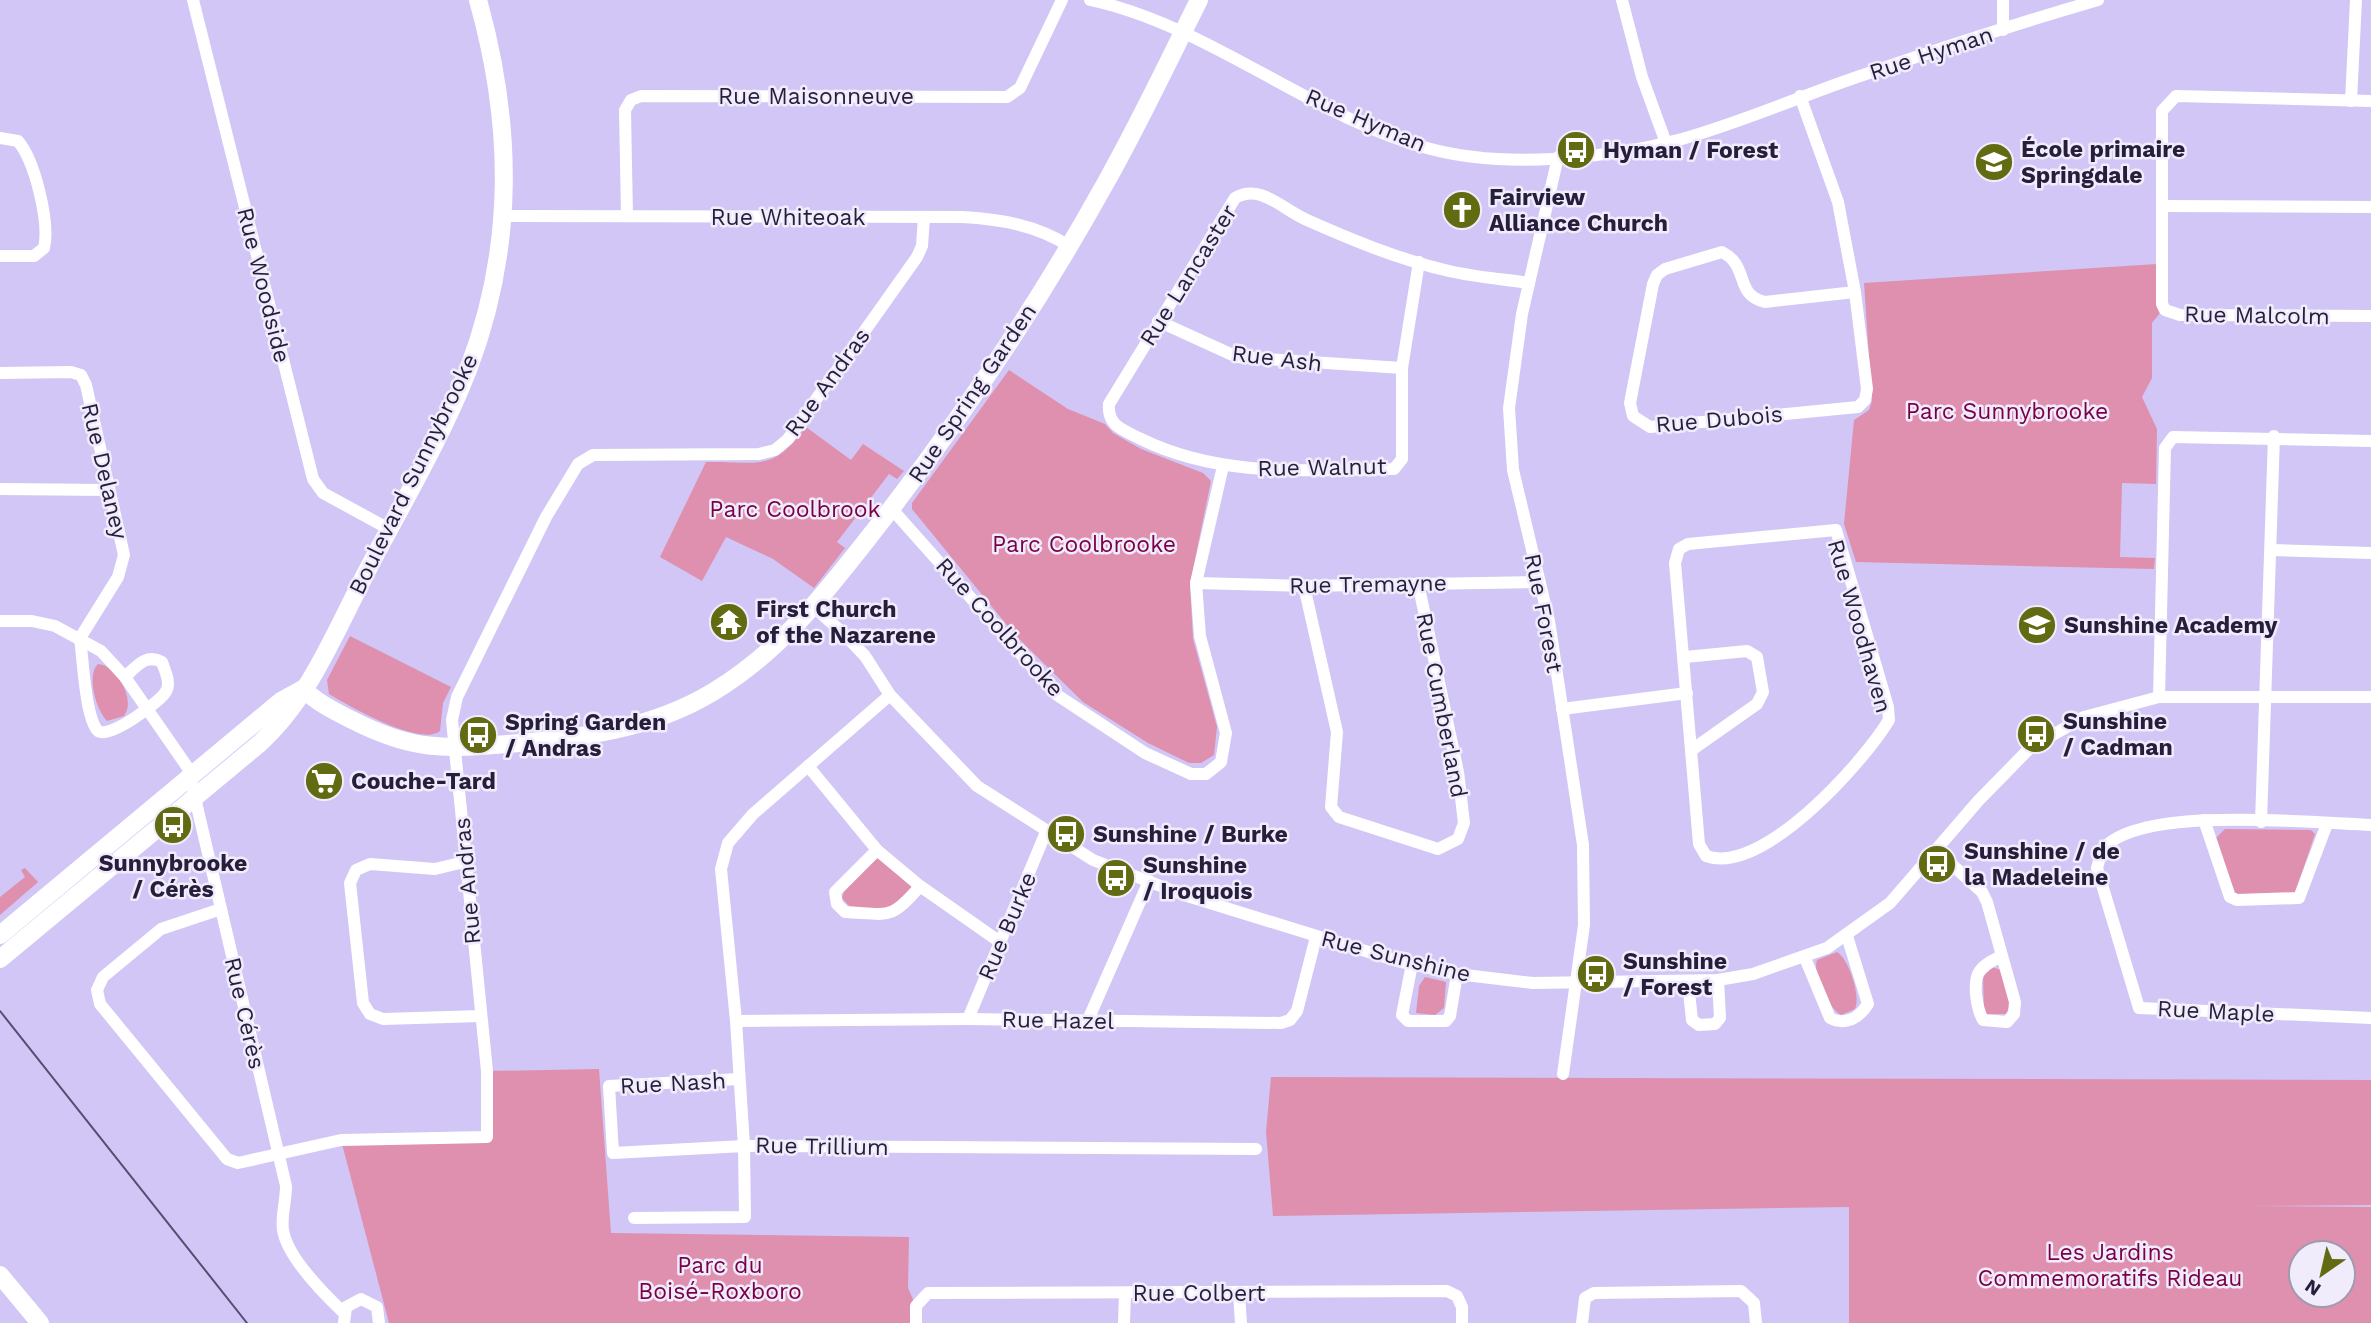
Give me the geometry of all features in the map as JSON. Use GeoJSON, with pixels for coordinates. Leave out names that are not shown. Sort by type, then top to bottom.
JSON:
{"type":"FeatureCollection","features":[{"type":"Feature","properties":{"kind":"street","name":"Rue Woodside"},"geometry":{"type":"LineString","coordinates":[[193,0],[313,479],[323,493],[389,529]]}},
{"type":"Feature","properties":{"kind":"street","name":"Boulevard Sunnybrooke"},"geometry":{"type":"LineString","coordinates":[[0,959],[278,726],[294,708],[389,529],[468,369],[491,289],[503,216],[505,157],[501,103],[492,50],[478,0]]}},
{"type":"Feature","properties":{"kind":"street","name":"Rue Maisonneuve"},"geometry":{"type":"LineString","coordinates":[[627,216],[625,110],[631,100],[642,96],[1007,97],[1020,88],[1062,0]]}},
{"type":"Feature","properties":{"kind":"street","name":"Rue Hyman"},"geometry":{"type":"LineString","coordinates":[[1090,0],[1114,5],[1182,33],[1366,124],[1428,149],[1505,159],[1587,156],[1666,143],[1800,96],[2098,0]]}},
{"type":"Feature","properties":{"kind":"street","name":"Rue Spring Garden"},"geometry":{"type":"LineString","coordinates":[[303,689],[320,703],[392,739],[422,747],[579,737],[627,728],[710,694],[776,647],[814,607],[891,508],[986,377],[1106,183],[1199,0]]}},
{"type":"Feature","properties":{"kind":"street"},"geometry":{"type":"LineString","coordinates":[[1622,0],[1642,77],[1666,143]]}},
{"type":"Feature","properties":{"kind":"street"},"geometry":{"type":"LineString","coordinates":[[2003,0],[2003,30]]}},
{"type":"Feature","properties":{"kind":"street"},"geometry":{"type":"LineString","coordinates":[[2350,102],[2356,0]]}},
{"type":"Feature","properties":{"kind":"street","name":"Rue Dubois"},"geometry":{"type":"LineString","coordinates":[[1800,96],[1838,202],[1855,292],[1867,389],[1865,400],[1858,407],[1650,427],[1633,416],[1630,403],[1653,284],[1657,275],[1665,269],[1722,252],[1733,257],[1739,265],[1746,292],[1754,300],[1765,303],[1855,292]]}},
{"type":"Feature","properties":{"kind":"street","name":"Rue Malcolm"},"geometry":{"type":"LineString","coordinates":[[2371,101],[2176,96],[2162,111],[2162,304],[2170,314],[2371,316]]}},
{"type":"Feature","properties":{"kind":"street"},"geometry":{"type":"LineString","coordinates":[[0,138],[18,141],[28,152],[48,233],[44,248],[34,256],[0,256]]}},
{"type":"Feature","properties":{"kind":"street","name":"Rue Forest"},"geometry":{"type":"LineString","coordinates":[[1558,157],[1529,283],[1509,408],[1513,470],[1539,582],[1583,845],[1584,925],[1573,983],[1563,1074]]}},
{"type":"Feature","properties":{"kind":"street","name":"Rue Lancaster"},"geometry":{"type":"LineString","coordinates":[[1109,404],[1235,198],[1247,191],[1259,193],[1301,218],[1353,240],[1419,262],[1449,271],[1529,283]]}},
{"type":"Feature","properties":{"kind":"street"},"geometry":{"type":"LineString","coordinates":[[2163,205],[2371,206]]}},
{"type":"Feature","properties":{"kind":"street","name":"Rue Whiteoak"},"geometry":{"type":"LineString","coordinates":[[503,216],[974,218],[1014,223],[1044,232],[1069,246]]}},
{"type":"Feature","properties":{"kind":"street","name":"Rue Andras"},"geometry":{"type":"LineString","coordinates":[[220,909],[161,929],[103,977],[97,990],[100,1004],[227,1159],[238,1163],[278,1153],[369,1138],[487,1137],[487,1070],[464,862],[454,704],[546,517],[578,464],[593,455],[759,454],[775,450],[788,439],[917,257],[922,246],[923,217]]}},
{"type":"Feature","properties":{"kind":"street","name":"Rue Walnut"},"geometry":{"type":"LineString","coordinates":[[1109,404],[1108,416],[1114,426],[1165,451],[1223,466],[1264,470],[1394,470],[1402,459],[1402,368],[1419,262]]}},
{"type":"Feature","properties":{"kind":"street","name":"Rue Ash"},"geometry":{"type":"LineString","coordinates":[[1158,321],[1237,357],[1402,368]]}},
{"type":"Feature","properties":{"kind":"street","name":"Rue Delaney"},"geometry":{"type":"LineString","coordinates":[[0,373],[81,375],[124,555],[123,566],[80,638]]}},
{"type":"Feature","properties":{"kind":"street"},"geometry":{"type":"LineString","coordinates":[[2261,822],[2274,436]]}},
{"type":"Feature","properties":{"kind":"street"},"geometry":{"type":"LineString","coordinates":[[2159,697],[2165,448],[2173,437],[2274,436],[2371,441]]}},
{"type":"Feature","properties":{"kind":"street","name":"Rue Coolbrooke"},"geometry":{"type":"LineString","coordinates":[[891,508],[1057,695],[1145,753],[1191,774],[1206,774],[1221,762],[1226,733],[1200,636],[1196,583],[1223,466]]}},
{"type":"Feature","properties":{"kind":"street"},"geometry":{"type":"LineString","coordinates":[[0,489],[109,490]]}},
{"type":"Feature","properties":{"kind":"street","name":"Rue Woodhaven"},"geometry":{"type":"LineString","coordinates":[[1836,530],[1888,708],[1889,720],[1806,818],[1762,845],[1726,860],[1706,856],[1699,844],[1687,693],[1675,563],[1679,549],[1688,544],[1836,530]]}},
{"type":"Feature","properties":{"kind":"street"},"geometry":{"type":"LineString","coordinates":[[2271,550],[2371,553]]}},
{"type":"Feature","properties":{"kind":"street","name":"Rue Tremayne"},"geometry":{"type":"LineString","coordinates":[[1196,583],[1304,586],[1539,582]]}},
{"type":"Feature","properties":{"kind":"street","name":"Rue Cumberland"},"geometry":{"type":"LineString","coordinates":[[1304,586],[1337,732],[1331,807],[1339,817],[1438,849],[1458,839],[1464,823],[1458,772],[1418,583]]}},
{"type":"Feature","properties":{"kind":"street","name":"Rue Sunshine"},"geometry":{"type":"LineString","coordinates":[[814,607],[864,656],[890,695],[977,786],[1093,860],[1184,895],[1412,964],[1457,974],[1533,983],[1718,980],[1753,974],[1805,958],[1847,936],[1890,903],[1979,800],[2030,748],[2084,717],[2159,697],[2371,697]]}},
{"type":"Feature","properties":{"kind":"street","name":"Rue Cérès"},"geometry":{"type":"LineString","coordinates":[[0,621],[32,621],[55,626],[101,651],[125,677],[188,768],[286,1186],[283,1221],[288,1245],[344,1318],[350,1303],[367,1300],[376,1307],[379,1323]]}},
{"type":"Feature","properties":{"kind":"street"},"geometry":{"type":"LineString","coordinates":[[80,638],[96,729],[108,733],[166,692],[169,683],[162,662],[155,658],[144,660],[125,677]]}},
{"type":"Feature","properties":{"kind":"street"},"geometry":{"type":"LineString","coordinates":[[1685,657],[1747,651],[1758,657],[1763,692],[1758,704],[1692,749]]}},
{"type":"Feature","properties":{"kind":"street","name":"Boulevard Sunnybrooke"},"geometry":{"type":"LineString","coordinates":[[0,935],[281,701],[303,689]]}},
{"type":"Feature","properties":{"kind":"street"},"geometry":{"type":"LineString","coordinates":[[1562,709],[1687,693]]}},
{"type":"Feature","properties":{"kind":"street","name":"Rue Trillium"},"geometry":{"type":"LineString","coordinates":[[890,695],[753,814],[728,843],[721,869],[736,1021],[744,1146],[1256,1149]]}},
{"type":"Feature","properties":{"kind":"street"},"geometry":{"type":"LineString","coordinates":[[808,766],[877,850],[920,886],[1000,942]]}},
{"type":"Feature","properties":{"kind":"street"},"geometry":{"type":"LineString","coordinates":[[2204,820],[2225,892],[2237,900],[2299,898],[2304,891],[2327,824]]}},
{"type":"Feature","properties":{"kind":"street","name":"Rue Maple"},"geometry":{"type":"LineString","coordinates":[[2371,825],[2204,820],[2162,823],[2114,840],[2102,850],[2096,868],[2139,1008],[2371,1018]]}},
{"type":"Feature","properties":{"kind":"street","name":"Rue Burke"},"geometry":{"type":"LineString","coordinates":[[968,1019],[1046,832]]}},
{"type":"Feature","properties":{"kind":"street"},"geometry":{"type":"LineString","coordinates":[[877,850],[835,892],[837,904],[845,912],[890,915],[901,909],[920,886]]}},
{"type":"Feature","properties":{"kind":"street"},"geometry":{"type":"LineString","coordinates":[[1936,850],[1982,892],[2015,1002],[2014,1014],[2007,1022],[1992,1023],[1983,1020],[1978,1011],[1977,981],[1983,967],[2001,956]]}},
{"type":"Feature","properties":{"kind":"street"},"geometry":{"type":"LineString","coordinates":[[464,862],[435,869],[370,864],[356,870],[350,883],[363,1003],[370,1014],[383,1019],[481,1016]]}},
{"type":"Feature","properties":{"kind":"street"},"geometry":{"type":"LineString","coordinates":[[1088,1020],[1149,881]]}},
{"type":"Feature","properties":{"kind":"street"},"geometry":{"type":"LineString","coordinates":[[1805,958],[1830,1018],[1837,1022],[1855,1018],[1868,1004],[1847,936]]}},
{"type":"Feature","properties":{"kind":"street","name":"Rue Hazel"},"geometry":{"type":"LineString","coordinates":[[736,1021],[1290,1020],[1297,1011],[1316,937]]}},
{"type":"Feature","properties":{"kind":"street"},"geometry":{"type":"LineString","coordinates":[[1412,964],[1402,1015],[1408,1021],[1446,1021],[1450,1016],[1457,974]]}},
{"type":"Feature","properties":{"kind":"street"},"geometry":{"type":"LineString","coordinates":[[1688,982],[1692,1020],[1699,1025],[1715,1024],[1720,1018],[1718,980]]}},
{"type":"Feature","properties":{"kind":"street","name":"Rue Nash"},"geometry":{"type":"LineString","coordinates":[[739,1079],[609,1086],[613,1153],[744,1146]]}},
{"type":"Feature","properties":{"kind":"street"},"geometry":{"type":"LineString","coordinates":[[634,1218],[745,1217],[744,1146]]}},
{"type":"Feature","properties":{"kind":"street"},"geometry":{"type":"LineString","coordinates":[[2,1282],[40,1323]]}},
{"type":"Feature","properties":{"kind":"street","name":"Rue Colbert"},"geometry":{"type":"LineString","coordinates":[[916,1323],[916,1306],[928,1293],[1239,1294],[1447,1291],[1457,1296],[1462,1307],[1462,1323]]}},
{"type":"Feature","properties":{"kind":"street"},"geometry":{"type":"LineString","coordinates":[[1582,1323],[1584,1298],[1594,1293],[1741,1291],[1754,1303],[1756,1323]]}},
{"type":"Feature","properties":{"kind":"street"},"geometry":{"type":"LineString","coordinates":[[1124,1323],[1125,1293]]}},
{"type":"Feature","properties":{"kind":"street"},"geometry":{"type":"LineString","coordinates":[[1239,1294],[1241,1323]]}},
{"type":"Feature","properties":{"kind":"green space","name":"Parc Sunnybrooke"},"geometry":{"type":"Polygon","coordinates":[[[2157,264],[2156,298],[2160,313],[2152,323],[2152,378],[2142,397],[2157,429],[2156,484],[2122,483],[2120,557],[2155,558],[2154,569],[1856,562],[1844,524],[1854,420],[1869,410],[1872,401],[1864,283],[2157,264]]]}},
{"type":"Feature","properties":{"kind":"green space","name":"Parc Coolbrooke"},"geometry":{"type":"Polygon","coordinates":[[[1009,370],[1068,409],[1105,424],[1113,433],[1141,449],[1203,473],[1211,481],[1190,584],[1193,639],[1217,727],[1214,755],[1201,763],[1189,763],[1148,743],[1083,702],[1015,635],[912,509],[912,503],[1009,370]]]}},
{"type":"Feature","properties":{"kind":"green space","name":"Parc Coolbrook"},"geometry":{"type":"Polygon","coordinates":[[[806,427],[851,460],[863,444],[904,471],[897,479],[889,474],[837,542],[845,548],[814,588],[773,559],[726,537],[702,581],[660,557],[706,462],[752,463],[773,458],[794,442],[806,427]]]}},
{"type":"Feature","properties":{"kind":"green space"},"geometry":{"type":"Polygon","coordinates":[[[350,636],[451,687],[443,703],[440,731],[417,734],[401,729],[329,694],[327,680],[350,636]]]}},
{"type":"Feature","properties":{"kind":"green space"},"geometry":{"type":"Polygon","coordinates":[[[98,664],[110,669],[125,689],[128,703],[124,716],[107,721],[99,709],[93,684],[94,669],[98,664]]]}},
{"type":"Feature","properties":{"kind":"green space"},"geometry":{"type":"Polygon","coordinates":[[[2225,829],[2311,830],[2315,834],[2295,893],[2234,893],[2216,838],[2225,829]]]}},
{"type":"Feature","properties":{"kind":"green space"},"geometry":{"type":"Polygon","coordinates":[[[877,857],[913,888],[888,909],[850,907],[842,898],[844,891],[877,857]]]}},
{"type":"Feature","properties":{"kind":"green space"},"geometry":{"type":"Polygon","coordinates":[[[25,868],[38,882],[0,915],[0,897],[25,877],[21,870],[25,868]]]}},
{"type":"Feature","properties":{"kind":"green space"},"geometry":{"type":"Polygon","coordinates":[[[1837,952],[1850,970],[1856,996],[1855,1009],[1841,1015],[1826,998],[1816,966],[1817,960],[1837,952]]]}},
{"type":"Feature","properties":{"kind":"green space"},"geometry":{"type":"Polygon","coordinates":[[[1992,967],[2001,970],[2010,1005],[2006,1014],[1986,1014],[1984,1009],[1983,977],[1992,967]]]}},
{"type":"Feature","properties":{"kind":"green space"},"geometry":{"type":"Polygon","coordinates":[[[1425,977],[1446,982],[1444,1008],[1435,1015],[1416,1013],[1419,986],[1425,977]]]}},
{"type":"Feature","properties":{"kind":"green space","name":"Parc du Boisé-Roxboro"},"geometry":{"type":"Polygon","coordinates":[[[599,1069],[611,1233],[909,1237],[908,1288],[916,1306],[916,1323],[389,1323],[341,1140],[487,1137],[487,1071],[599,1069]]]}},
{"type":"Feature","properties":{"kind":"green space","name":"Les Jardins Commemoratifs Rideau"},"geometry":{"type":"Polygon","coordinates":[[[1271,1077],[2371,1080],[2371,1205],[2245,1206],[2371,1207],[2371,1323],[1849,1323],[1849,1207],[1273,1216],[1266,1132],[1271,1077]]]}},
{"type":"Feature","properties":{"kind":"tram line"},"geometry":{"type":"LineString","coordinates":[[0,1011],[247,1323]]}},
{"type":"Feature","properties":{"kind":"place","name":"Hyman / Forest"},"geometry":{"type":"Point","coordinates":[1576,150]}},
{"type":"Feature","properties":{"kind":"place","name":"École primaire Springdale"},"geometry":{"type":"Point","coordinates":[1994,162]}},
{"type":"Feature","properties":{"kind":"place","name":"Fairview Alliance Church"},"geometry":{"type":"Point","coordinates":[1462,210]}},
{"type":"Feature","properties":{"kind":"place","name":"First Church of the Nazarene"},"geometry":{"type":"Point","coordinates":[729,622]}},
{"type":"Feature","properties":{"kind":"place","name":"Sunshine Academy"},"geometry":{"type":"Point","coordinates":[2037,625]}},
{"type":"Feature","properties":{"kind":"place","name":"Sunshine / Cadman"},"geometry":{"type":"Point","coordinates":[2036,734]}},
{"type":"Feature","properties":{"kind":"place","name":"Spring Garden / Andras"},"geometry":{"type":"Point","coordinates":[478,735]}},
{"type":"Feature","properties":{"kind":"place","name":"Couche-Tard"},"geometry":{"type":"Point","coordinates":[324,781]}},
{"type":"Feature","properties":{"kind":"place","name":"Sunnybrooke / Cérès"},"geometry":{"type":"Point","coordinates":[173,825]}},
{"type":"Feature","properties":{"kind":"place","name":"Sunshine / Burke"},"geometry":{"type":"Point","coordinates":[1066,834]}},
{"type":"Feature","properties":{"kind":"place","name":"Sunshine / de la Madeleine"},"geometry":{"type":"Point","coordinates":[1937,864]}},
{"type":"Feature","properties":{"kind":"place","name":"Sunshine / Iroquois"},"geometry":{"type":"Point","coordinates":[1116,878]}},
{"type":"Feature","properties":{"kind":"place","name":"Sunshine / Forest"},"geometry":{"type":"Point","coordinates":[1596,974]}}]}
